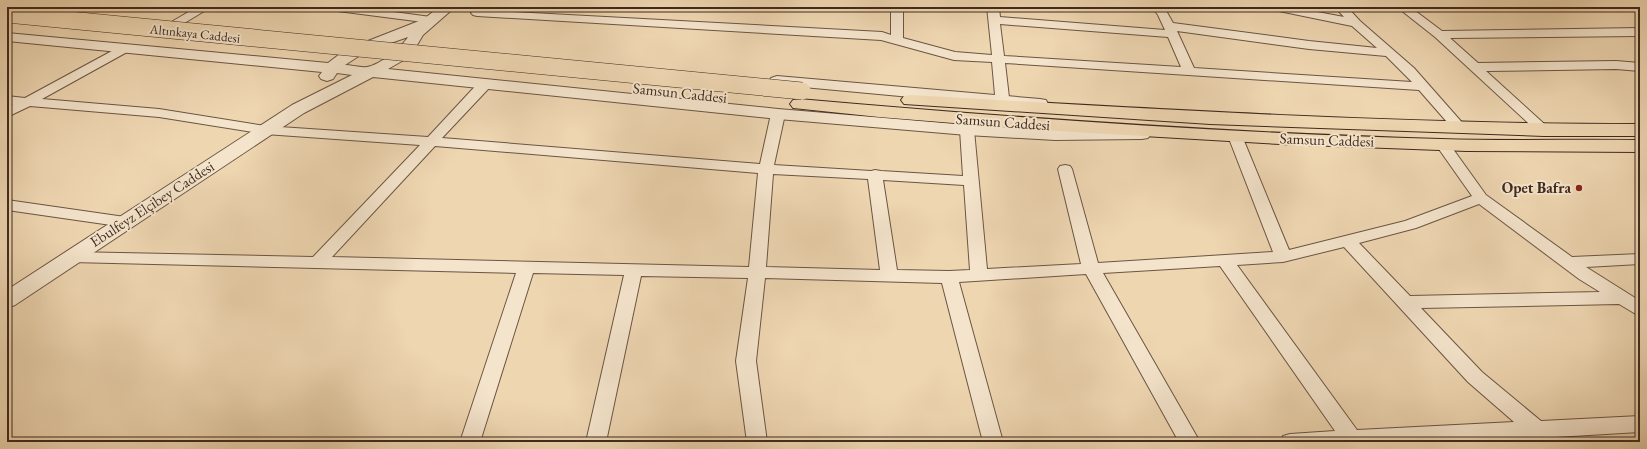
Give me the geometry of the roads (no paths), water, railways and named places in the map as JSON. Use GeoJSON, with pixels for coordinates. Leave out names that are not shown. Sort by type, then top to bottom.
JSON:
{"type":"FeatureCollection","features":[{"type":"Feature","properties":{"kind":"highway","name":"Altınkaya Caddesi"},"geometry":{"type":"LineString","coordinates":[[7,14],[384,51]]}},
{"type":"Feature","properties":{"kind":"highway","name":"Altınkaya Caddesi"},"geometry":{"type":"LineString","coordinates":[[7,26],[370,67]]}},
{"type":"Feature","properties":{"kind":"highway","name":"Samsun Caddesi"},"geometry":{"type":"LineString","coordinates":[[384,51],[801,97],[966,120],[1188,134],[1443,145],[1640,146]]}},
{"type":"Feature","properties":{"kind":"highway","name":"Samsun Caddesi"},"geometry":{"type":"LineString","coordinates":[[370,67],[801,97],[1003,103],[1126,114],[1544,130],[1640,130]]}},
{"type":"Feature","properties":{"kind":"street"},"geometry":{"type":"LineString","coordinates":[[12,7],[177,23],[384,51],[409,46],[1003,103],[993,7]]}},
{"type":"Feature","properties":{"kind":"street"},"geometry":{"type":"LineString","coordinates":[[177,23],[205,7]]}},
{"type":"Feature","properties":{"kind":"street"},"geometry":{"type":"LineString","coordinates":[[330,7],[431,20]]}},
{"type":"Feature","properties":{"kind":"street"},"geometry":{"type":"LineString","coordinates":[[384,51],[409,46],[417,33],[448,7]]}},
{"type":"Feature","properties":{"kind":"street"},"geometry":{"type":"LineString","coordinates":[[896,7],[897,40]]}},
{"type":"Feature","properties":{"kind":"street"},"geometry":{"type":"LineString","coordinates":[[1158,7],[1189,72]]}},
{"type":"Feature","properties":{"kind":"street"},"geometry":{"type":"LineString","coordinates":[[1261,7],[1279,8],[1356,23]]}},
{"type":"Feature","properties":{"kind":"street"},"geometry":{"type":"LineString","coordinates":[[1341,7],[1356,23],[1410,71],[1459,127]]}},
{"type":"Feature","properties":{"kind":"street"},"geometry":{"type":"LineString","coordinates":[[1403,7],[1439,35],[1544,130]]}},
{"type":"Feature","properties":{"kind":"street"},"geometry":{"type":"LineString","coordinates":[[477,13],[882,36],[954,56],[1422,86]]}},
{"type":"Feature","properties":{"kind":"street"},"geometry":{"type":"LineString","coordinates":[[384,51],[400,34],[431,20]]}},
{"type":"Feature","properties":{"kind":"street"},"geometry":{"type":"LineString","coordinates":[[994,20],[1170,30],[1390,53]]}},
{"type":"Feature","properties":{"kind":"street"},"geometry":{"type":"LineString","coordinates":[[1439,35],[1640,32]]}},
{"type":"Feature","properties":{"kind":"street"},"geometry":{"type":"LineString","coordinates":[[7,37],[331,69],[370,67],[486,83],[778,114],[967,130],[1055,135],[1188,134]]}},
{"type":"Feature","properties":{"kind":"street"},"geometry":{"type":"LineString","coordinates":[[7,113],[123,49]]}},
{"type":"Feature","properties":{"kind":"street","name":"Ebulfeyz Elçibey Caddesi"},"geometry":{"type":"LineString","coordinates":[[298,109],[322,83],[331,69],[350,54],[384,51]]}},
{"type":"Feature","properties":{"kind":"street","name":"Ebulfeyz Elçibey Caddesi"},"geometry":{"type":"LineString","coordinates":[[7,300],[265,130],[298,109],[347,83],[370,67],[384,51]]}},
{"type":"Feature","properties":{"kind":"street"},"geometry":{"type":"LineString","coordinates":[[1474,67],[1616,64],[1640,67]]}},
{"type":"Feature","properties":{"kind":"street"},"geometry":{"type":"LineString","coordinates":[[317,263],[486,83]]}},
{"type":"Feature","properties":{"kind":"street"},"geometry":{"type":"LineString","coordinates":[[7,100],[27,103],[160,112],[265,130],[431,141],[766,169],[875,174],[971,181]]}},
{"type":"Feature","properties":{"kind":"street"},"geometry":{"type":"LineString","coordinates":[[757,442],[746,361],[757,272],[766,169],[778,114]]}},
{"type":"Feature","properties":{"kind":"street"},"geometry":{"type":"LineString","coordinates":[[967,130],[979,275]]}},
{"type":"Feature","properties":{"kind":"street"},"geometry":{"type":"LineString","coordinates":[[1235,136],[1283,257]]}},
{"type":"Feature","properties":{"kind":"street"},"geometry":{"type":"LineString","coordinates":[[1443,145],[1481,198],[1585,275],[1640,309]]}},
{"type":"Feature","properties":{"kind":"street"},"geometry":{"type":"LineString","coordinates":[[1065,169],[1091,268],[1190,442]]}},
{"type":"Feature","properties":{"kind":"street"},"geometry":{"type":"LineString","coordinates":[[875,174],[889,275]]}},
{"type":"Feature","properties":{"kind":"street"},"geometry":{"type":"LineString","coordinates":[[71,257],[949,277],[1283,257],[1410,225],[1481,198]]}},
{"type":"Feature","properties":{"kind":"street"},"geometry":{"type":"LineString","coordinates":[[7,205],[125,222]]}},
{"type":"Feature","properties":{"kind":"street"},"geometry":{"type":"LineString","coordinates":[[1348,241],[1475,377],[1541,435]]}},
{"type":"Feature","properties":{"kind":"street"},"geometry":{"type":"LineString","coordinates":[[1569,263],[1640,259]]}},
{"type":"Feature","properties":{"kind":"street"},"geometry":{"type":"LineString","coordinates":[[1225,261],[1363,439]]}},
{"type":"Feature","properties":{"kind":"street"},"geometry":{"type":"LineString","coordinates":[[470,442],[526,267]]}},
{"type":"Feature","properties":{"kind":"street"},"geometry":{"type":"LineString","coordinates":[[596,442],[634,269]]}},
{"type":"Feature","properties":{"kind":"street"},"geometry":{"type":"LineString","coordinates":[[949,277],[993,442]]}},
{"type":"Feature","properties":{"kind":"street"},"geometry":{"type":"LineString","coordinates":[[1406,302],[1623,298]]}},
{"type":"Feature","properties":{"kind":"street"},"geometry":{"type":"LineString","coordinates":[[1290,442],[1541,435],[1640,424]]}},
{"type":"Feature","properties":{"kind":"place","name":"Opet Bafra"},"geometry":{"type":"Point","coordinates":[1579,188]}}]}
